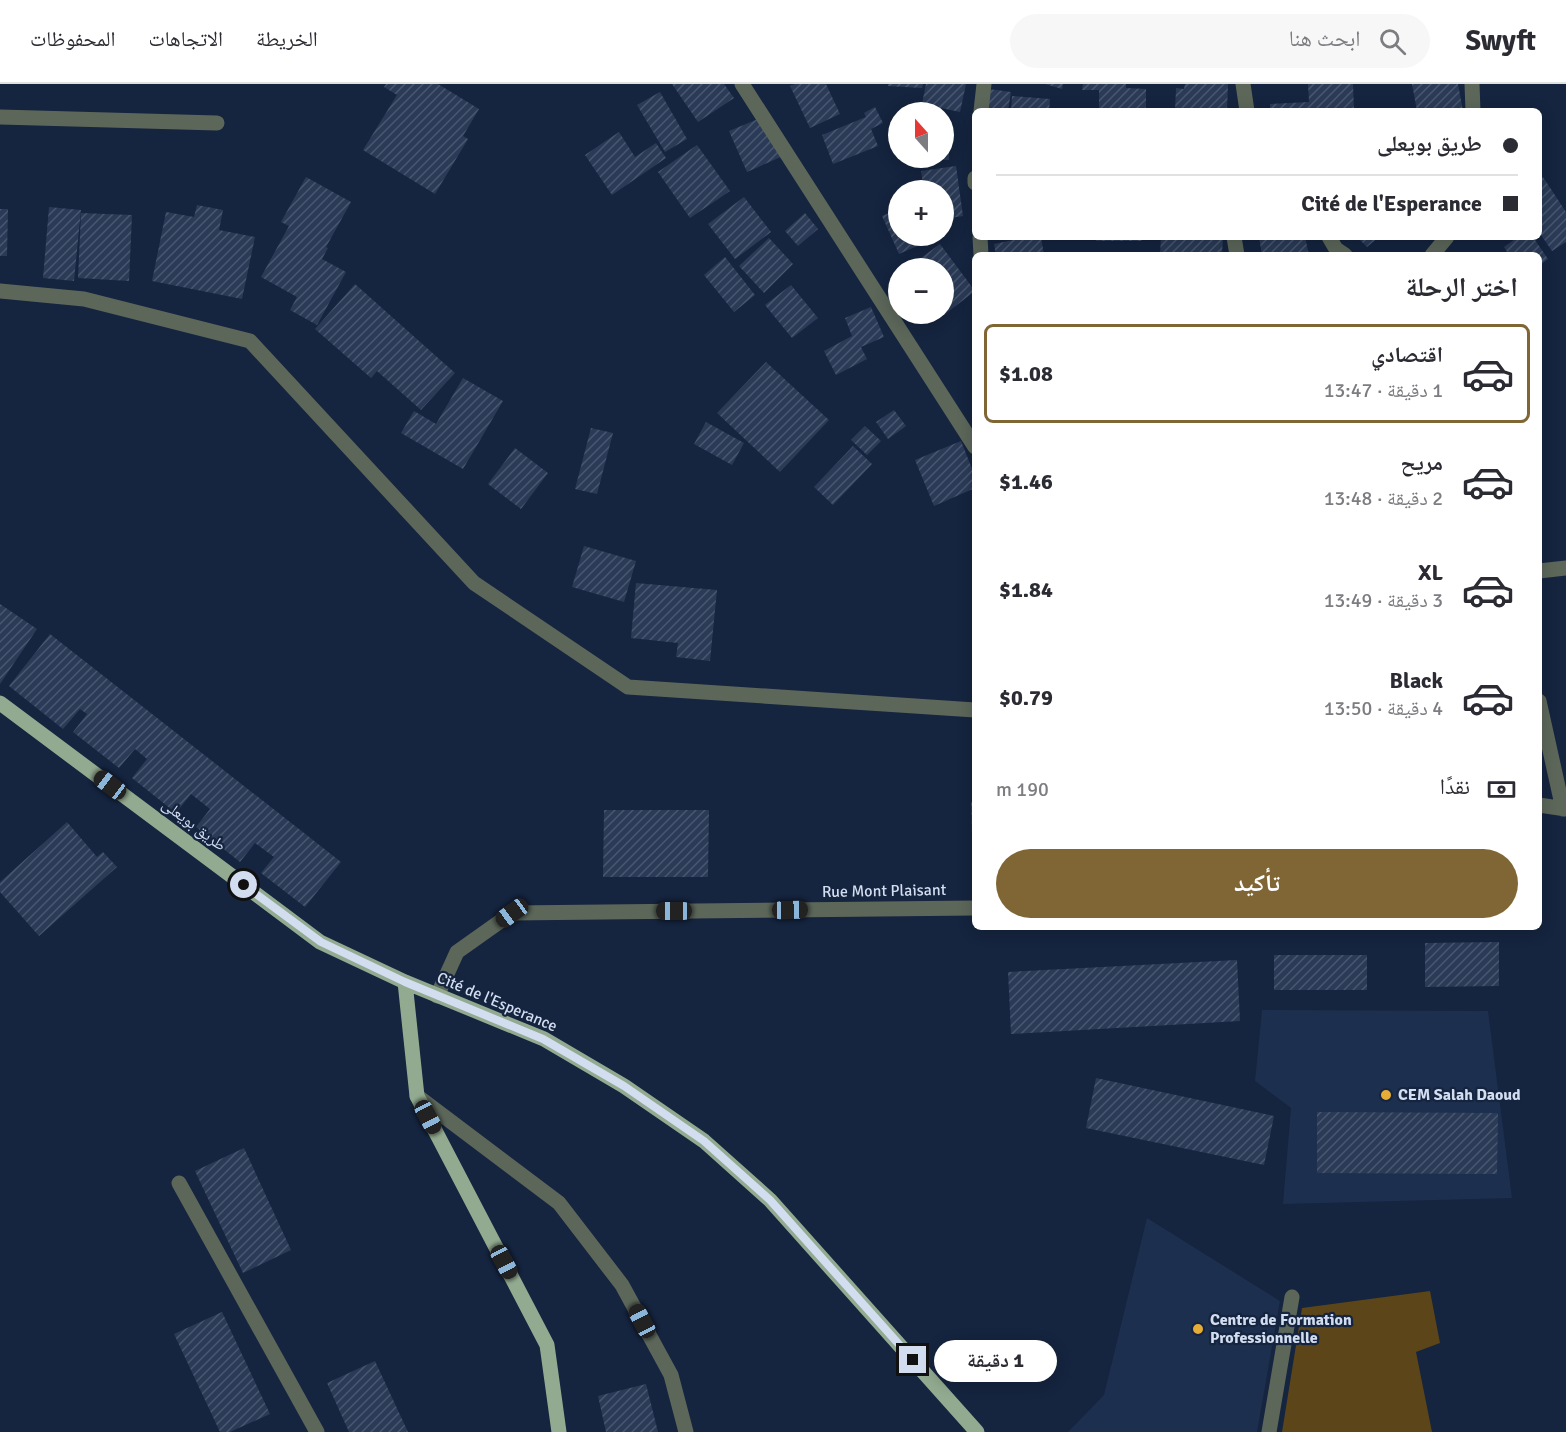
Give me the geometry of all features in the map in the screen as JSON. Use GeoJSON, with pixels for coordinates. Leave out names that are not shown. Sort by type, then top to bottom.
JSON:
{"type":"FeatureCollection","features":[{"type":"Feature","properties":{"kind":"main road","name":"طريق بويعلى"},"geometry":{"type":"LineString","coordinates":[[0,703],[321,942],[405,982]]}},
{"type":"Feature","properties":{"kind":"main road","name":"Cité de l'Esperance"},"geometry":{"type":"LineString","coordinates":[[405,982],[543,1039],[624,1086],[704,1141],[770,1200],[977,1432]]}},
{"type":"Feature","properties":{"kind":"main road"},"geometry":{"type":"LineString","coordinates":[[405,982],[417,1096],[547,1345],[560,1432]]}},
{"type":"Feature","properties":{"kind":"street"},"geometry":{"type":"LineString","coordinates":[[742,84],[972,442]]}},
{"type":"Feature","properties":{"kind":"street"},"geometry":{"type":"LineString","coordinates":[[981,108],[984,84]]}},
{"type":"Feature","properties":{"kind":"street"},"geometry":{"type":"LineString","coordinates":[[1243,84],[1247,108]]}},
{"type":"Feature","properties":{"kind":"street"},"geometry":{"type":"LineString","coordinates":[[1472,84],[1473,108]]}},
{"type":"Feature","properties":{"kind":"street"},"geometry":{"type":"LineString","coordinates":[[0,117],[217,123]]}},
{"type":"Feature","properties":{"kind":"street"},"geometry":{"type":"LineString","coordinates":[[1331,240],[1340,252]]}},
{"type":"Feature","properties":{"kind":"street"},"geometry":{"type":"LineString","coordinates":[[1434,252],[1444,240]]}},
{"type":"Feature","properties":{"kind":"street"},"geometry":{"type":"LineString","coordinates":[[0,291],[84,299],[250,341],[474,583],[628,687],[972,710]]}},
{"type":"Feature","properties":{"kind":"street"},"geometry":{"type":"LineString","coordinates":[[1542,571],[1566,568]]}},
{"type":"Feature","properties":{"kind":"street"},"geometry":{"type":"LineString","coordinates":[[1542,714],[1564,809],[1542,805]]}},
{"type":"Feature","properties":{"kind":"street","name":"Rue Mont Plaisant"},"geometry":{"type":"LineString","coordinates":[[437,996],[457,952],[512,913],[972,908]]}},
{"type":"Feature","properties":{"kind":"street"},"geometry":{"type":"LineString","coordinates":[[417,1096],[559,1203],[622,1285],[671,1375],[686,1432]]}},
{"type":"Feature","properties":{"kind":"street"},"geometry":{"type":"LineString","coordinates":[[179,1184],[317,1432]]}},
{"type":"Feature","properties":{"kind":"street"},"geometry":{"type":"LineString","coordinates":[[1269,1432],[1292,1297]]}},
{"type":"Feature","properties":{"kind":"shaded area","name":"CEM Salah Daoud"},"geometry":{"type":"Polygon","coordinates":[[[1262,1010],[1488,1011],[1512,1198],[1283,1204],[1291,1108],[1255,1081],[1262,1010]]]}},
{"type":"Feature","properties":{"kind":"shaded area","name":"Centre de Formation Professionnelle"},"geometry":{"type":"Polygon","coordinates":[[[1147,1218],[1280,1301],[1257,1432],[1068,1432],[1104,1395],[1147,1218]]]}},
{"type":"Feature","properties":{"kind":"shaded area"},"geometry":{"type":"Polygon","coordinates":[[[1430,1291],[1440,1343],[1416,1352],[1432,1432],[1282,1432],[1302,1308],[1430,1291]]]}},
{"type":"Feature","properties":{"kind":"building"},"geometry":{"type":"Polygon","coordinates":[[[386,84],[438,84],[479,109],[463,136],[468,139],[435,194],[363,150],[397,95],[384,87],[386,84]]]}},
{"type":"Feature","properties":{"kind":"building"},"geometry":{"type":"Polygon","coordinates":[[[672,84],[724,84],[734,98],[698,122],[672,84]]]}},
{"type":"Feature","properties":{"kind":"building"},"geometry":{"type":"Polygon","coordinates":[[[826,84],[840,114],[810,128],[790,86],[826,84]]]}},
{"type":"Feature","properties":{"kind":"building"},"geometry":{"type":"Polygon","coordinates":[[[888,84],[923,84],[922,88],[888,86],[888,84]]]}},
{"type":"Feature","properties":{"kind":"building"},"geometry":{"type":"Polygon","coordinates":[[[926,84],[966,84],[960,112],[954,111],[954,102],[922,102],[926,84]]]}},
{"type":"Feature","properties":{"kind":"building"},"geometry":{"type":"Polygon","coordinates":[[[1045,84],[1063,84],[1062,89],[1045,84]]]}},
{"type":"Feature","properties":{"kind":"building"},"geometry":{"type":"Polygon","coordinates":[[[1083,84],[1126,84],[1126,88],[1146,89],[1146,108],[1099,108],[1099,90],[1082,90],[1083,84]]]}},
{"type":"Feature","properties":{"kind":"building"},"geometry":{"type":"Polygon","coordinates":[[[1185,84],[1228,84],[1227,108],[1175,108],[1176,88],[1184,89],[1185,84]]]}},
{"type":"Feature","properties":{"kind":"building"},"geometry":{"type":"Polygon","coordinates":[[[1308,84],[1353,84],[1354,108],[1270,108],[1270,104],[1309,102],[1308,84]]]}},
{"type":"Feature","properties":{"kind":"building"},"geometry":{"type":"Polygon","coordinates":[[[1412,84],[1458,84],[1462,108],[1416,108],[1412,84]]]}},
{"type":"Feature","properties":{"kind":"building"},"geometry":{"type":"Polygon","coordinates":[[[989,89],[1011,92],[1008,108],[986,108],[989,89]]]}},
{"type":"Feature","properties":{"kind":"building"},"geometry":{"type":"Polygon","coordinates":[[[660,92],[687,139],[665,152],[637,105],[660,92]]]}},
{"type":"Feature","properties":{"kind":"building"},"geometry":{"type":"Polygon","coordinates":[[[1012,96],[1050,99],[1049,108],[1011,108],[1012,96]]]}},
{"type":"Feature","properties":{"kind":"building"},"geometry":{"type":"Polygon","coordinates":[[[875,107],[883,123],[871,129],[878,146],[833,164],[822,135],[866,117],[864,113],[875,107]]]}},
{"type":"Feature","properties":{"kind":"building"},"geometry":{"type":"Polygon","coordinates":[[[765,116],[783,156],[747,172],[729,131],[765,116]]]}},
{"type":"Feature","properties":{"kind":"building"},"geometry":{"type":"Polygon","coordinates":[[[619,132],[635,157],[656,143],[666,158],[612,195],[585,155],[619,132]]]}},
{"type":"Feature","properties":{"kind":"building"},"geometry":{"type":"Polygon","coordinates":[[[697,145],[730,191],[690,218],[658,172],[697,145]]]}},
{"type":"Feature","properties":{"kind":"building"},"geometry":{"type":"Polygon","coordinates":[[[956,166],[963,216],[954,217],[954,180],[922,180],[921,171],[956,166]]]}},
{"type":"Feature","properties":{"kind":"building"},"geometry":{"type":"Polygon","coordinates":[[[306,177],[351,202],[326,247],[328,248],[322,259],[346,272],[317,325],[290,310],[297,297],[261,277],[289,226],[281,222],[306,177]]]}},
{"type":"Feature","properties":{"kind":"building"},"geometry":{"type":"Polygon","coordinates":[[[1542,178],[1566,212],[1566,242],[1552,251],[1542,236],[1542,178]]]}},
{"type":"Feature","properties":{"kind":"building"},"geometry":{"type":"Polygon","coordinates":[[[744,197],[771,232],[735,259],[708,224],[744,197]]]}},
{"type":"Feature","properties":{"kind":"building"},"geometry":{"type":"Polygon","coordinates":[[[197,205],[223,210],[219,230],[255,237],[242,299],[152,281],[166,212],[194,217],[197,205]]]}},
{"type":"Feature","properties":{"kind":"building"},"geometry":{"type":"Polygon","coordinates":[[[49,207],[81,210],[74,281],[43,278],[49,207]]]}},
{"type":"Feature","properties":{"kind":"building"},"geometry":{"type":"Polygon","coordinates":[[[0,209],[8,209],[7,256],[0,256],[0,209]]]}},
{"type":"Feature","properties":{"kind":"building"},"geometry":{"type":"Polygon","coordinates":[[[81,213],[132,215],[129,281],[78,278],[81,213]]]}},
{"type":"Feature","properties":{"kind":"building"},"geometry":{"type":"Polygon","coordinates":[[[805,213],[818,229],[798,246],[785,231],[805,213]]]}},
{"type":"Feature","properties":{"kind":"building"},"geometry":{"type":"Polygon","coordinates":[[[888,213],[888,229],[882,216],[888,213]]]}},
{"type":"Feature","properties":{"kind":"building"},"geometry":{"type":"Polygon","coordinates":[[[769,238],[793,264],[764,293],[739,266],[769,238]]]}},
{"type":"Feature","properties":{"kind":"building"},"geometry":{"type":"Polygon","coordinates":[[[1013,240],[1042,240],[1044,252],[995,252],[994,244],[1013,240]]]}},
{"type":"Feature","properties":{"kind":"building"},"geometry":{"type":"Polygon","coordinates":[[[1096,240],[1142,240],[1142,241],[1096,240]]]}},
{"type":"Feature","properties":{"kind":"building"},"geometry":{"type":"Polygon","coordinates":[[[1161,240],[1223,240],[1222,252],[1160,252],[1161,240]]]}},
{"type":"Feature","properties":{"kind":"building"},"geometry":{"type":"Polygon","coordinates":[[[1260,240],[1306,240],[1308,252],[1262,252],[1260,240]]]}},
{"type":"Feature","properties":{"kind":"building"},"geometry":{"type":"Polygon","coordinates":[[[1360,240],[1375,240],[1367,247],[1360,240]]]}},
{"type":"Feature","properties":{"kind":"building"},"geometry":{"type":"Polygon","coordinates":[[[1514,240],[1535,240],[1548,259],[1542,264],[1542,252],[1507,252],[1504,247],[1514,240]]]}},
{"type":"Feature","properties":{"kind":"building"},"geometry":{"type":"Polygon","coordinates":[[[895,246],[917,246],[899,254],[895,246]]]}},
{"type":"Feature","properties":{"kind":"building"},"geometry":{"type":"Polygon","coordinates":[[[937,246],[941,246],[950,258],[921,258],[937,246]]]}},
{"type":"Feature","properties":{"kind":"building"},"geometry":{"type":"Polygon","coordinates":[[[725,257],[755,295],[734,312],[704,275],[725,257]]]}},
{"type":"Feature","properties":{"kind":"building"},"geometry":{"type":"Polygon","coordinates":[[[954,263],[972,287],[972,293],[954,307],[954,263]]]}},
{"type":"Feature","properties":{"kind":"building"},"geometry":{"type":"Polygon","coordinates":[[[355,284],[455,373],[421,410],[377,371],[371,378],[315,329],[355,284]]]}},
{"type":"Feature","properties":{"kind":"building"},"geometry":{"type":"Polygon","coordinates":[[[791,285],[818,318],[792,338],[765,305],[791,285]]]}},
{"type":"Feature","properties":{"kind":"building"},"geometry":{"type":"Polygon","coordinates":[[[871,307],[884,337],[861,347],[867,359],[836,375],[824,351],[852,336],[845,318],[871,307]]]}},
{"type":"Feature","properties":{"kind":"building"},"geometry":{"type":"Polygon","coordinates":[[[766,362],[829,420],[780,472],[717,413],[766,362]]]}},
{"type":"Feature","properties":{"kind":"building"},"geometry":{"type":"Polygon","coordinates":[[[463,378],[503,401],[463,469],[401,433],[414,411],[436,424],[463,378]]]}},
{"type":"Feature","properties":{"kind":"building"},"geometry":{"type":"Polygon","coordinates":[[[894,410],[906,426],[888,439],[876,422],[894,410]]]}},
{"type":"Feature","properties":{"kind":"building"},"geometry":{"type":"Polygon","coordinates":[[[706,422],[744,443],[732,465],[694,444],[706,422]]]}},
{"type":"Feature","properties":{"kind":"building"},"geometry":{"type":"Polygon","coordinates":[[[865,426],[881,441],[867,455],[851,440],[865,426]]]}},
{"type":"Feature","properties":{"kind":"building"},"geometry":{"type":"Polygon","coordinates":[[[591,428],[613,433],[597,494],[575,489],[591,428]]]}},
{"type":"Feature","properties":{"kind":"building"},"geometry":{"type":"Polygon","coordinates":[[[961,441],[972,468],[972,489],[934,506],[915,460],[961,441]]]}},
{"type":"Feature","properties":{"kind":"building"},"geometry":{"type":"Polygon","coordinates":[[[853,446],[872,464],[833,505],[814,487],[853,446]]]}},
{"type":"Feature","properties":{"kind":"building"},"geometry":{"type":"Polygon","coordinates":[[[515,448],[548,473],[521,509],[488,484],[515,448]]]}},
{"type":"Feature","properties":{"kind":"building"},"geometry":{"type":"Polygon","coordinates":[[[584,546],[636,561],[624,602],[572,587],[584,546]]]}},
{"type":"Feature","properties":{"kind":"building"},"geometry":{"type":"Polygon","coordinates":[[[636,583],[717,590],[710,661],[676,657],[678,643],[631,638],[636,583]]]}},
{"type":"Feature","properties":{"kind":"building"},"geometry":{"type":"Polygon","coordinates":[[[0,604],[37,629],[0,684],[0,604]]]}},
{"type":"Feature","properties":{"kind":"building"},"geometry":{"type":"Polygon","coordinates":[[[50,634],[341,862],[305,907],[261,873],[274,857],[255,843],[240,862],[196,827],[210,809],[191,794],[176,813],[132,778],[147,759],[135,749],[119,768],[73,732],[87,714],[80,709],[63,729],[9,686],[50,634]]]}},
{"type":"Feature","properties":{"kind":"building"},"geometry":{"type":"Polygon","coordinates":[[[604,810],[709,810],[708,877],[603,877],[604,810]]]}},
{"type":"Feature","properties":{"kind":"building"},"geometry":{"type":"Polygon","coordinates":[[[67,822],[97,857],[103,852],[117,867],[39,936],[0,892],[0,882],[67,822]]]}},
{"type":"Feature","properties":{"kind":"building"},"geometry":{"type":"Polygon","coordinates":[[[1499,942],[1499,986],[1425,987],[1425,943],[1499,942]]]}},
{"type":"Feature","properties":{"kind":"building"},"geometry":{"type":"Polygon","coordinates":[[[1274,955],[1367,955],[1367,990],[1274,990],[1274,955]]]}},
{"type":"Feature","properties":{"kind":"building"},"geometry":{"type":"Polygon","coordinates":[[[1237,960],[1240,1021],[1011,1034],[1008,972],[1237,960]]]}},
{"type":"Feature","properties":{"kind":"building"},"geometry":{"type":"Polygon","coordinates":[[[1096,1078],[1274,1116],[1264,1165],[1086,1128],[1096,1078]]]}},
{"type":"Feature","properties":{"kind":"building"},"geometry":{"type":"Polygon","coordinates":[[[1317,1112],[1498,1113],[1497,1174],[1317,1173],[1317,1112]]]}},
{"type":"Feature","properties":{"kind":"building"},"geometry":{"type":"Polygon","coordinates":[[[244,1148],[291,1250],[243,1273],[195,1171],[244,1148]]]}},
{"type":"Feature","properties":{"kind":"building"},"geometry":{"type":"Polygon","coordinates":[[[222,1312],[270,1414],[230,1432],[220,1432],[174,1334],[222,1312]]]}},
{"type":"Feature","properties":{"kind":"building"},"geometry":{"type":"Polygon","coordinates":[[[375,1361],[408,1432],[349,1432],[327,1383],[375,1361]]]}},
{"type":"Feature","properties":{"kind":"building"},"geometry":{"type":"Polygon","coordinates":[[[646,1384],[658,1432],[606,1432],[598,1396],[646,1384]]]}},
{"type":"Feature","properties":{"kind":"place","name":"CEM Salah Daoud"},"geometry":{"type":"Point","coordinates":[1386,1095]}},
{"type":"Feature","properties":{"kind":"place","name":"Centre de Formation Professionnelle"},"geometry":{"type":"Point","coordinates":[1198,1329]}},
{"type":"Feature","properties":{"kind":"route"},"geometry":{"type":"LineString","coordinates":[[244,885],[321,942],[405,982],[543,1039],[624,1086],[704,1141],[770,1200],[913,1360]]}}]}
